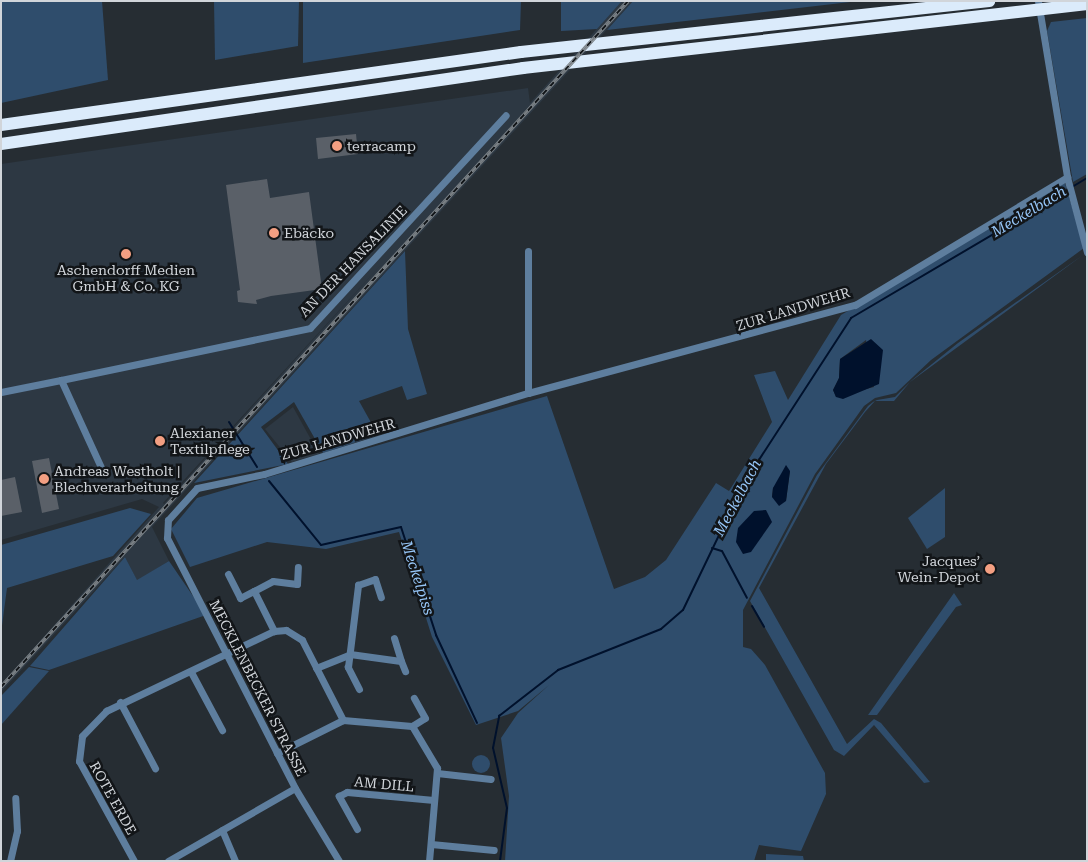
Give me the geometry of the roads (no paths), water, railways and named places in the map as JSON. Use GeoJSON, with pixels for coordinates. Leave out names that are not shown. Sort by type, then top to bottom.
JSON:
{"type":"FeatureCollection","features":[{"type":"Feature","properties":{"kind":"highway"},"geometry":{"type":"LineString","coordinates":[[1,125],[521,52],[989,1]]}},
{"type":"Feature","properties":{"kind":"highway"},"geometry":{"type":"LineString","coordinates":[[2,144],[523,68],[1087,4]]}},
{"type":"Feature","properties":{"kind":"street"},"geometry":{"type":"LineString","coordinates":[[1038,1],[1068,180],[1087,252]]}},
{"type":"Feature","properties":{"kind":"street","name":"AN DER HANSALINIE"},"geometry":{"type":"LineString","coordinates":[[1,392],[310,328],[506,115]]}},
{"type":"Feature","properties":{"kind":"street","name":"ZUR LANDWEHR"},"geometry":{"type":"LineString","coordinates":[[166,522],[197,488],[286,468],[528,393],[855,305],[1068,180]]}},
{"type":"Feature","properties":{"kind":"street"},"geometry":{"type":"LineString","coordinates":[[528,251],[528,393]]}},
{"type":"Feature","properties":{"kind":"street"},"geometry":{"type":"LineString","coordinates":[[61,380],[104,474]]}},
{"type":"Feature","properties":{"kind":"street","name":"MECKLENBECKER STRASSE"},"geometry":{"type":"LineString","coordinates":[[166,522],[167,538],[295,788],[338,861]]}},
{"type":"Feature","properties":{"kind":"street"},"geometry":{"type":"LineString","coordinates":[[228,574],[240,598],[273,581],[296,584],[298,567]]}},
{"type":"Feature","properties":{"kind":"street"},"geometry":{"type":"LineString","coordinates":[[359,689],[348,667],[358,585],[375,579],[381,597]]}},
{"type":"Feature","properties":{"kind":"street"},"geometry":{"type":"LineString","coordinates":[[254,591],[274,631]]}},
{"type":"Feature","properties":{"kind":"street"},"geometry":{"type":"LineString","coordinates":[[228,655],[274,631],[294,633],[316,668],[343,720]]}},
{"type":"Feature","properties":{"kind":"street"},"geometry":{"type":"LineString","coordinates":[[394,638],[405,671]]}},
{"type":"Feature","properties":{"kind":"street"},"geometry":{"type":"LineString","coordinates":[[316,668],[350,654],[402,661]]}},
{"type":"Feature","properties":{"kind":"street","name":"ROTE ERDE"},"geometry":{"type":"LineString","coordinates":[[134,861],[79,756],[88,729],[120,702],[228,655]]}},
{"type":"Feature","properties":{"kind":"street"},"geometry":{"type":"LineString","coordinates":[[191,672],[222,730]]}},
{"type":"Feature","properties":{"kind":"street"},"geometry":{"type":"LineString","coordinates":[[277,753],[343,720],[412,726],[425,718],[414,698]]}},
{"type":"Feature","properties":{"kind":"street"},"geometry":{"type":"LineString","coordinates":[[120,702],[155,768]]}},
{"type":"Feature","properties":{"kind":"street"},"geometry":{"type":"LineString","coordinates":[[412,726],[437,773],[429,861]]}},
{"type":"Feature","properties":{"kind":"street"},"geometry":{"type":"LineString","coordinates":[[437,773],[491,779]]}},
{"type":"Feature","properties":{"kind":"street"},"geometry":{"type":"LineString","coordinates":[[168,861],[295,788]]}},
{"type":"Feature","properties":{"kind":"street","name":"AM DILL"},"geometry":{"type":"LineString","coordinates":[[357,829],[339,796],[347,792],[434,800]]}},
{"type":"Feature","properties":{"kind":"street"},"geometry":{"type":"LineString","coordinates":[[10,861],[17,831],[15,798]]}},
{"type":"Feature","properties":{"kind":"street"},"geometry":{"type":"LineString","coordinates":[[222,830],[235,861]]}},
{"type":"Feature","properties":{"kind":"street"},"geometry":{"type":"LineString","coordinates":[[431,844],[494,850]]}},
{"type":"Feature","properties":{"kind":"waterway","name":"Meckelbach"},"geometry":{"type":"LineString","coordinates":[[1072,187],[1087,178]]}},
{"type":"Feature","properties":{"kind":"waterway","name":"Meckelbach"},"geometry":{"type":"LineString","coordinates":[[500,861],[507,808],[493,748],[499,716],[558,670],[661,629],[683,610],[744,483],[851,318],[1068,190]]}},
{"type":"Feature","properties":{"kind":"waterway","name":"Meckelpiss"},"geometry":{"type":"LineString","coordinates":[[229,422],[257,467]]}},
{"type":"Feature","properties":{"kind":"waterway","name":"Meckelpiss"},"geometry":{"type":"LineString","coordinates":[[269,481],[321,545],[401,527],[436,635],[477,723]]}},
{"type":"Feature","properties":{"kind":"waterway"},"geometry":{"type":"LineString","coordinates":[[712,548],[722,551],[747,598]]}},
{"type":"Feature","properties":{"kind":"waterway"},"geometry":{"type":"LineString","coordinates":[[752,606],[764,627]]}},
{"type":"Feature","properties":{"kind":"railway"},"geometry":{"type":"LineString","coordinates":[[1,687],[628,1]]}},
{"type":"Feature","properties":{"kind":"place","name":"terracamp"},"geometry":{"type":"Point","coordinates":[337,146]}},
{"type":"Feature","properties":{"kind":"place","name":"Ebäcko"},"geometry":{"type":"Point","coordinates":[274,233]}},
{"type":"Feature","properties":{"kind":"place","name":"Aschendorff Medien GmbH & Co. KG"},"geometry":{"type":"Point","coordinates":[126,254]}},
{"type":"Feature","properties":{"kind":"place","name":"Alexianer Textilpflege"},"geometry":{"type":"Point","coordinates":[160,441]}},
{"type":"Feature","properties":{"kind":"place","name":"Andreas Westholt | Blechverarbeitung"},"geometry":{"type":"Point","coordinates":[44,479]}},
{"type":"Feature","properties":{"kind":"place","name":"Jacques’ Wein-Depot"},"geometry":{"type":"Point","coordinates":[990,569]}}]}
